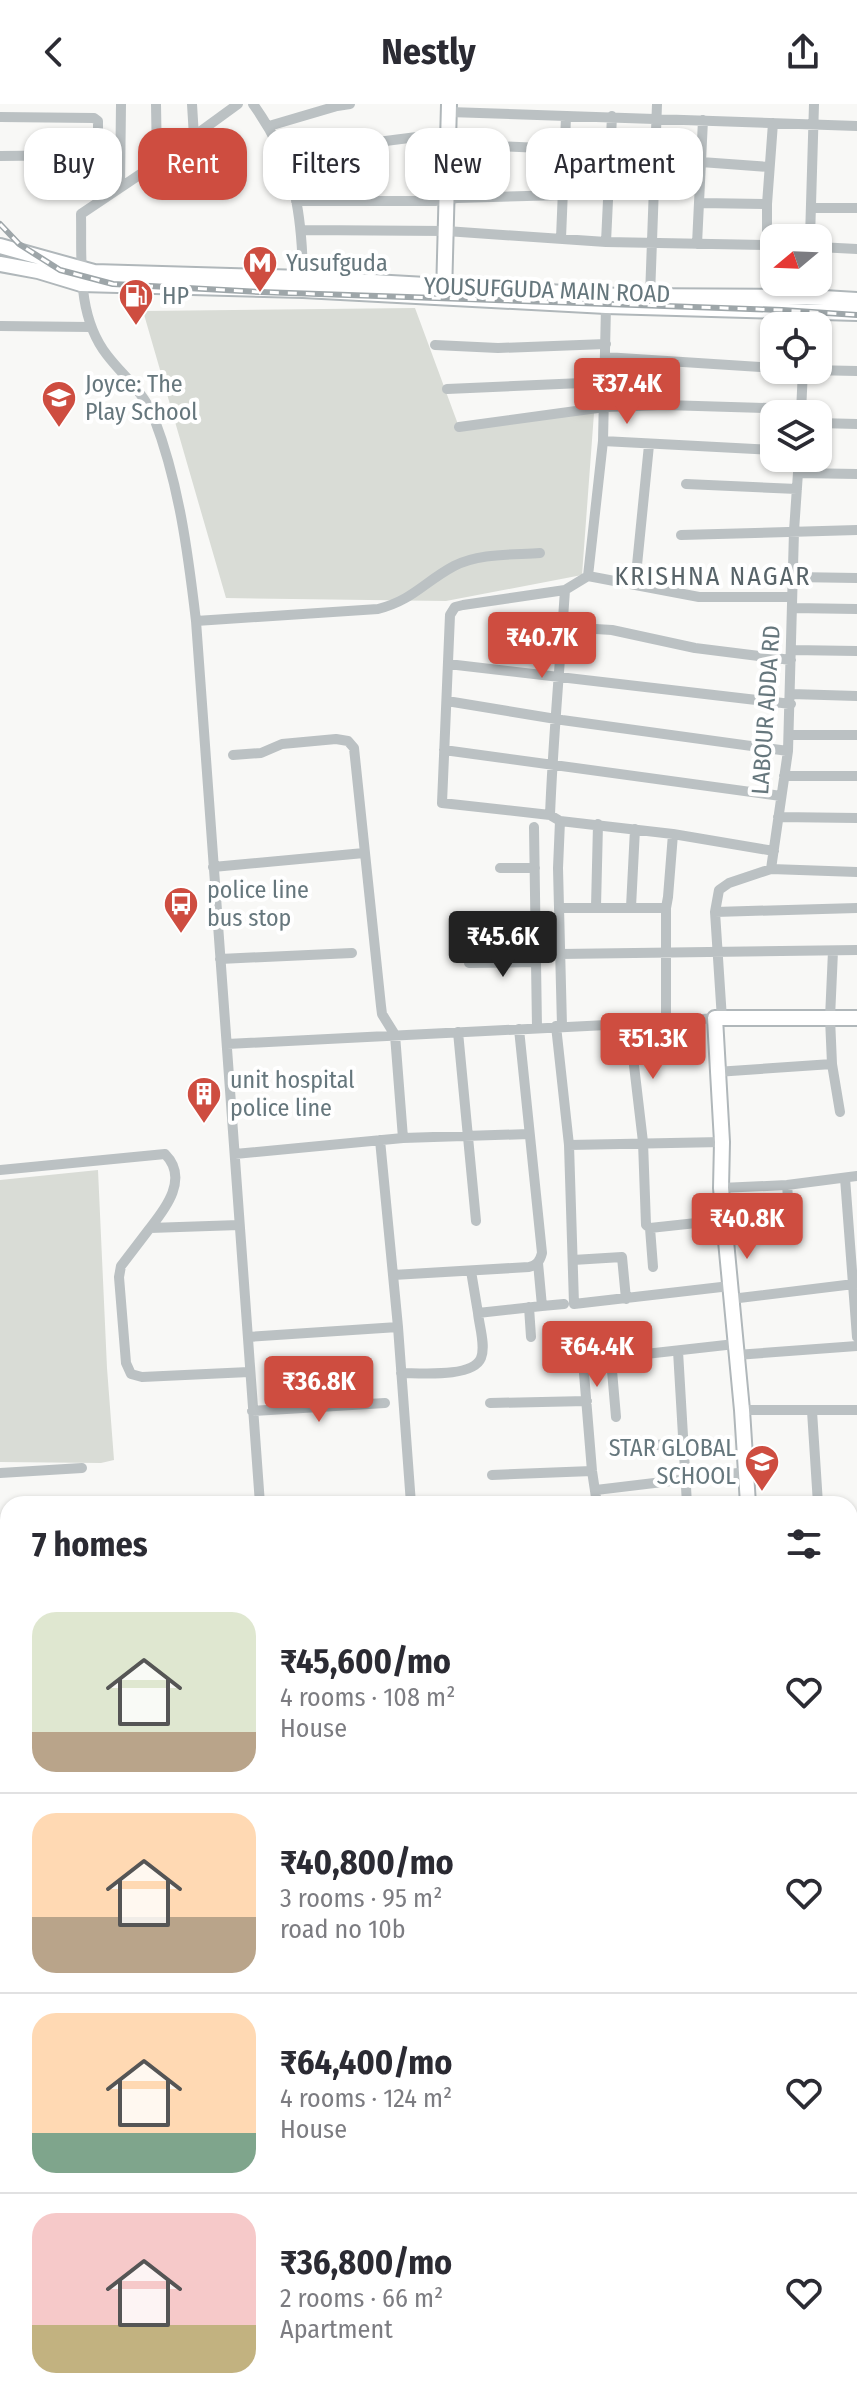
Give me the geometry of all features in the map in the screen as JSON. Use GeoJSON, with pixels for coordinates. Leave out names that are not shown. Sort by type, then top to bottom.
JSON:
{"type":"FeatureCollection","features":[{"type":"Feature","properties":{"kind":"main road"},"geometry":{"type":"LineString","coordinates":[[448,128],[449,108]]}},
{"type":"Feature","properties":{"kind":"main road"},"geometry":{"type":"LineString","coordinates":[[444,292],[447,200]]}},
{"type":"Feature","properties":{"kind":"main road","name":"YOUSUFGUDA MAIN ROAD"},"geometry":{"type":"LineString","coordinates":[[0,246],[82,277],[94,272],[303,278],[606,306],[807,297],[857,313]]}},
{"type":"Feature","properties":{"kind":"main road","name":"YOUSUFGUDA MAIN ROAD"},"geometry":{"type":"LineString","coordinates":[[0,264],[82,277],[251,288],[857,300]]}},
{"type":"Feature","properties":{"kind":"main road"},"geometry":{"type":"LineString","coordinates":[[748,1496],[721,1188],[722,1142],[716,1072],[718,1018],[857,1018]]}},
{"type":"Feature","properties":{"kind":"street"},"geometry":{"type":"LineString","coordinates":[[121,104],[121,128]]}},
{"type":"Feature","properties":{"kind":"street"},"geometry":{"type":"LineString","coordinates":[[156,104],[156,128]]}},
{"type":"Feature","properties":{"kind":"street"},"geometry":{"type":"LineString","coordinates":[[192,104],[193,128]]}},
{"type":"Feature","properties":{"kind":"street"},"geometry":{"type":"LineString","coordinates":[[206,128],[238,104]]}},
{"type":"Feature","properties":{"kind":"street"},"geometry":{"type":"LineString","coordinates":[[253,104],[269,126],[350,104]]}},
{"type":"Feature","properties":{"kind":"street"},"geometry":{"type":"LineString","coordinates":[[650,296],[657,104]]}},
{"type":"Feature","properties":{"kind":"street"},"geometry":{"type":"LineString","coordinates":[[811,224],[814,104]]}},
{"type":"Feature","properties":{"kind":"street"},"geometry":{"type":"LineString","coordinates":[[449,108],[566,117],[612,116],[857,126]]}},
{"type":"Feature","properties":{"kind":"street"},"geometry":{"type":"LineString","coordinates":[[606,242],[612,116]]}},
{"type":"Feature","properties":{"kind":"street"},"geometry":{"type":"LineString","coordinates":[[0,117],[94,118],[98,121],[98,153],[0,156]]}},
{"type":"Feature","properties":{"kind":"street"},"geometry":{"type":"LineString","coordinates":[[565,128],[566,117]]}},
{"type":"Feature","properties":{"kind":"street"},"geometry":{"type":"LineString","coordinates":[[703,120],[703,128]]}},
{"type":"Feature","properties":{"kind":"street"},"geometry":{"type":"LineString","coordinates":[[768,224],[773,123]]}},
{"type":"Feature","properties":{"kind":"street"},"geometry":{"type":"LineString","coordinates":[[703,162],[769,167]]}},
{"type":"Feature","properties":{"kind":"street"},"geometry":{"type":"LineString","coordinates":[[101,200],[81,214],[82,277],[90,327],[106,353],[142,395],[153,415],[171,468],[196,621],[259,1496]]}},
{"type":"Feature","properties":{"kind":"street"},"geometry":{"type":"LineString","coordinates":[[303,278],[302,230],[296,201],[441,200]]}},
{"type":"Feature","properties":{"kind":"street"},"geometry":{"type":"LineString","coordinates":[[561,238],[564,200]]}},
{"type":"Feature","properties":{"kind":"street"},"geometry":{"type":"LineString","coordinates":[[697,244],[700,200]]}},
{"type":"Feature","properties":{"kind":"street"},"geometry":{"type":"LineString","coordinates":[[700,203],[767,204]]}},
{"type":"Feature","properties":{"kind":"street"},"geometry":{"type":"LineString","coordinates":[[812,208],[857,207]]}},
{"type":"Feature","properties":{"kind":"street"},"geometry":{"type":"LineString","coordinates":[[302,230],[446,231],[606,242],[760,245]]}},
{"type":"Feature","properties":{"kind":"street"},"geometry":{"type":"LineString","coordinates":[[832,248],[857,249]]}},
{"type":"Feature","properties":{"kind":"street"},"geometry":{"type":"LineString","coordinates":[[588,576],[603,441],[606,306]]}},
{"type":"Feature","properties":{"kind":"street"},"geometry":{"type":"LineString","coordinates":[[0,326],[90,327]]}},
{"type":"Feature","properties":{"kind":"street"},"geometry":{"type":"LineString","coordinates":[[435,345],[498,348],[606,344]]}},
{"type":"Feature","properties":{"kind":"street"},"geometry":{"type":"LineString","coordinates":[[605,357],[760,367]]}},
{"type":"Feature","properties":{"kind":"street"},"geometry":{"type":"LineString","coordinates":[[832,371],[857,371]]}},
{"type":"Feature","properties":{"kind":"street"},"geometry":{"type":"LineString","coordinates":[[447,389],[605,382]]}},
{"type":"Feature","properties":{"kind":"street"},"geometry":{"type":"LineString","coordinates":[[459,427],[605,407],[665,405],[760,409]]}},
{"type":"Feature","properties":{"kind":"street"},"geometry":{"type":"LineString","coordinates":[[832,423],[857,424]]}},
{"type":"Feature","properties":{"kind":"street"},"geometry":{"type":"LineString","coordinates":[[603,441],[760,449]]}},
{"type":"Feature","properties":{"kind":"street"},"geometry":{"type":"LineString","coordinates":[[635,585],[649,445]]}},
{"type":"Feature","properties":{"kind":"street"},"geometry":{"type":"LineString","coordinates":[[798,473],[857,474]]}},
{"type":"Feature","properties":{"kind":"street","name":"LABOUR ADDA RD"},"geometry":{"type":"LineString","coordinates":[[771,869],[788,751],[798,473]]}},
{"type":"Feature","properties":{"kind":"street"},"geometry":{"type":"LineString","coordinates":[[686,484],[797,489]]}},
{"type":"Feature","properties":{"kind":"street"},"geometry":{"type":"LineString","coordinates":[[681,535],[857,530]]}},
{"type":"Feature","properties":{"kind":"street"},"geometry":{"type":"LineString","coordinates":[[196,621],[378,609],[414,595],[457,564],[495,556],[540,553]]}},
{"type":"Feature","properties":{"kind":"street"},"geometry":{"type":"LineString","coordinates":[[774,851],[442,803],[450,615],[455,607],[565,590],[588,576],[711,598],[857,609]]}},
{"type":"Feature","properties":{"kind":"street"},"geometry":{"type":"LineString","coordinates":[[793,577],[857,578]]}},
{"type":"Feature","properties":{"kind":"street"},"geometry":{"type":"LineString","coordinates":[[565,590],[552,765],[560,908],[559,1026],[569,1145],[574,1304],[854,1284]]}},
{"type":"Feature","properties":{"kind":"street"},"geometry":{"type":"LineString","coordinates":[[562,627],[612,630],[695,648],[791,655],[857,651]]}},
{"type":"Feature","properties":{"kind":"street"},"geometry":{"type":"LineString","coordinates":[[448,664],[791,699],[857,696]]}},
{"type":"Feature","properties":{"kind":"street"},"geometry":{"type":"LineString","coordinates":[[447,701],[788,751]]}},
{"type":"Feature","properties":{"kind":"street"},"geometry":{"type":"LineString","coordinates":[[789,735],[857,735]]}},
{"type":"Feature","properties":{"kind":"street"},"geometry":{"type":"LineString","coordinates":[[233,755],[261,753],[282,744],[336,739],[348,741],[354,748],[382,1014],[395,1035],[403,1138]]}},
{"type":"Feature","properties":{"kind":"street"},"geometry":{"type":"LineString","coordinates":[[444,750],[781,796]]}},
{"type":"Feature","properties":{"kind":"street"},"geometry":{"type":"LineString","coordinates":[[784,776],[857,776]]}},
{"type":"Feature","properties":{"kind":"street"},"geometry":{"type":"LineString","coordinates":[[778,817],[857,818]]}},
{"type":"Feature","properties":{"kind":"street"},"geometry":{"type":"LineString","coordinates":[[596,907],[598,824]]}},
{"type":"Feature","properties":{"kind":"street"},"geometry":{"type":"LineString","coordinates":[[534,827],[537,1028]]}},
{"type":"Feature","properties":{"kind":"street"},"geometry":{"type":"LineString","coordinates":[[631,907],[635,829]]}},
{"type":"Feature","properties":{"kind":"street"},"geometry":{"type":"LineString","coordinates":[[666,1022],[666,908],[673,834]]}},
{"type":"Feature","properties":{"kind":"street"},"geometry":{"type":"LineString","coordinates":[[213,867],[364,853]]}},
{"type":"Feature","properties":{"kind":"street"},"geometry":{"type":"LineString","coordinates":[[500,868],[535,868]]}},
{"type":"Feature","properties":{"kind":"street"},"geometry":{"type":"LineString","coordinates":[[227,1044],[718,1018],[715,912],[719,890],[729,883],[771,869],[857,872]]}},
{"type":"Feature","properties":{"kind":"street"},"geometry":{"type":"LineString","coordinates":[[560,908],[666,908]]}},
{"type":"Feature","properties":{"kind":"street"},"geometry":{"type":"LineString","coordinates":[[715,912],[857,908]]}},
{"type":"Feature","properties":{"kind":"street"},"geometry":{"type":"LineString","coordinates":[[489,917],[535,916]]}},
{"type":"Feature","properties":{"kind":"street"},"geometry":{"type":"LineString","coordinates":[[560,954],[857,950]]}},
{"type":"Feature","properties":{"kind":"street"},"geometry":{"type":"LineString","coordinates":[[833,951],[830,1018],[832,1064],[840,1112]]}},
{"type":"Feature","properties":{"kind":"street"},"geometry":{"type":"LineString","coordinates":[[220,959],[352,953]]}},
{"type":"Feature","properties":{"kind":"street"},"geometry":{"type":"LineString","coordinates":[[469,963],[536,962]]}},
{"type":"Feature","properties":{"kind":"street"},"geometry":{"type":"LineString","coordinates":[[629,1023],[643,1142],[646,1225],[650,1228],[653,1267]]}},
{"type":"Feature","properties":{"kind":"street"},"geometry":{"type":"LineString","coordinates":[[519,1029],[542,1253],[538,1263],[542,1306]]}},
{"type":"Feature","properties":{"kind":"street"},"geometry":{"type":"LineString","coordinates":[[458,1032],[476,1221]]}},
{"type":"Feature","properties":{"kind":"street"},"geometry":{"type":"LineString","coordinates":[[716,1072],[832,1064]]}},
{"type":"Feature","properties":{"kind":"street"},"geometry":{"type":"LineString","coordinates":[[235,1154],[403,1138],[529,1134]]}},
{"type":"Feature","properties":{"kind":"street"},"geometry":{"type":"LineString","coordinates":[[380,1140],[410,1496]]}},
{"type":"Feature","properties":{"kind":"street"},"geometry":{"type":"LineString","coordinates":[[569,1145],[722,1142]]}},
{"type":"Feature","properties":{"kind":"street"},"geometry":{"type":"LineString","coordinates":[[0,1170],[165,1154],[174,1168],[174,1190],[170,1204],[120,1270],[126,1363],[131,1374],[142,1377],[249,1372]]}},
{"type":"Feature","properties":{"kind":"street"},"geometry":{"type":"LineString","coordinates":[[721,1188],[787,1185],[851,1177],[857,1337]]}},
{"type":"Feature","properties":{"kind":"street"},"geometry":{"type":"LineString","coordinates":[[787,1185],[791,1236]]}},
{"type":"Feature","properties":{"kind":"street"},"geometry":{"type":"LineString","coordinates":[[650,1228],[724,1220]]}},
{"type":"Feature","properties":{"kind":"street"},"geometry":{"type":"LineString","coordinates":[[150,1228],[239,1225]]}},
{"type":"Feature","properties":{"kind":"street"},"geometry":{"type":"LineString","coordinates":[[573,1260],[622,1257],[626,1299]]}},
{"type":"Feature","properties":{"kind":"street"},"geometry":{"type":"LineString","coordinates":[[393,1275],[529,1267],[538,1263]]}},
{"type":"Feature","properties":{"kind":"street"},"geometry":{"type":"LineString","coordinates":[[401,1373],[458,1372],[475,1366],[482,1357],[471,1271]]}},
{"type":"Feature","properties":{"kind":"street"},"geometry":{"type":"LineString","coordinates":[[478,1313],[564,1304]]}},
{"type":"Feature","properties":{"kind":"street"},"geometry":{"type":"LineString","coordinates":[[529,1307],[531,1337]]}},
{"type":"Feature","properties":{"kind":"street"},"geometry":{"type":"LineString","coordinates":[[248,1337],[398,1327]]}},
{"type":"Feature","properties":{"kind":"street"},"geometry":{"type":"LineString","coordinates":[[596,1496],[583,1361],[678,1351],[857,1346]]}},
{"type":"Feature","properties":{"kind":"street"},"geometry":{"type":"LineString","coordinates":[[678,1351],[686,1496]]}},
{"type":"Feature","properties":{"kind":"street"},"geometry":{"type":"LineString","coordinates":[[611,1359],[616,1417]]}},
{"type":"Feature","properties":{"kind":"street"},"geometry":{"type":"LineString","coordinates":[[490,1403],[587,1401]]}},
{"type":"Feature","properties":{"kind":"street"},"geometry":{"type":"LineString","coordinates":[[252,1411],[385,1403]]}},
{"type":"Feature","properties":{"kind":"street"},"geometry":{"type":"LineString","coordinates":[[742,1410],[857,1410]]}},
{"type":"Feature","properties":{"kind":"street"},"geometry":{"type":"LineString","coordinates":[[812,1411],[817,1496]]}},
{"type":"Feature","properties":{"kind":"street"},"geometry":{"type":"LineString","coordinates":[[621,1449],[683,1442]]}},
{"type":"Feature","properties":{"kind":"street"},"geometry":{"type":"LineString","coordinates":[[0,1473],[82,1468]]}},
{"type":"Feature","properties":{"kind":"street"},"geometry":{"type":"LineString","coordinates":[[492,1475],[592,1471]]}},
{"type":"Feature","properties":{"kind":"street"},"geometry":{"type":"LineString","coordinates":[[596,1490],[746,1472]]}},
{"type":"Feature","properties":{"kind":"shaded area"},"geometry":{"type":"Polygon","coordinates":[[[415,308],[459,427],[594,413],[582,575],[446,601],[226,598],[143,311],[415,308]]]}},
{"type":"Feature","properties":{"kind":"shaded area"},"geometry":{"type":"Polygon","coordinates":[[[98,1170],[114,1460],[101,1463],[0,1462],[0,1180],[98,1170]]]}},
{"type":"Feature","properties":{"kind":"railway"},"geometry":{"type":"LineString","coordinates":[[0,224],[19,244],[60,270],[113,284],[857,315]]}},
{"type":"Feature","properties":{"kind":"place","name":"Yusufguda"},"geometry":{"type":"Point","coordinates":[260,294]}},
{"type":"Feature","properties":{"kind":"place","name":"HP"},"geometry":{"type":"Point","coordinates":[136,327]}},
{"type":"Feature","properties":{"kind":"place","name":"Joyce: The Play School"},"geometry":{"type":"Point","coordinates":[59,429]}},
{"type":"Feature","properties":{"kind":"place","name":"police line bus stop"},"geometry":{"type":"Point","coordinates":[181,935]}},
{"type":"Feature","properties":{"kind":"place","name":"unit hospital police line"},"geometry":{"type":"Point","coordinates":[204,1125]}},
{"type":"Feature","properties":{"kind":"place","name":"STAR GLOBAL SCHOOL"},"geometry":{"type":"Point","coordinates":[762,1493]}},
{"type":"Feature","properties":{"kind":"district","name":"KRISHNA NAGAR"},"geometry":{"type":"Point","coordinates":[713,576]}}]}
